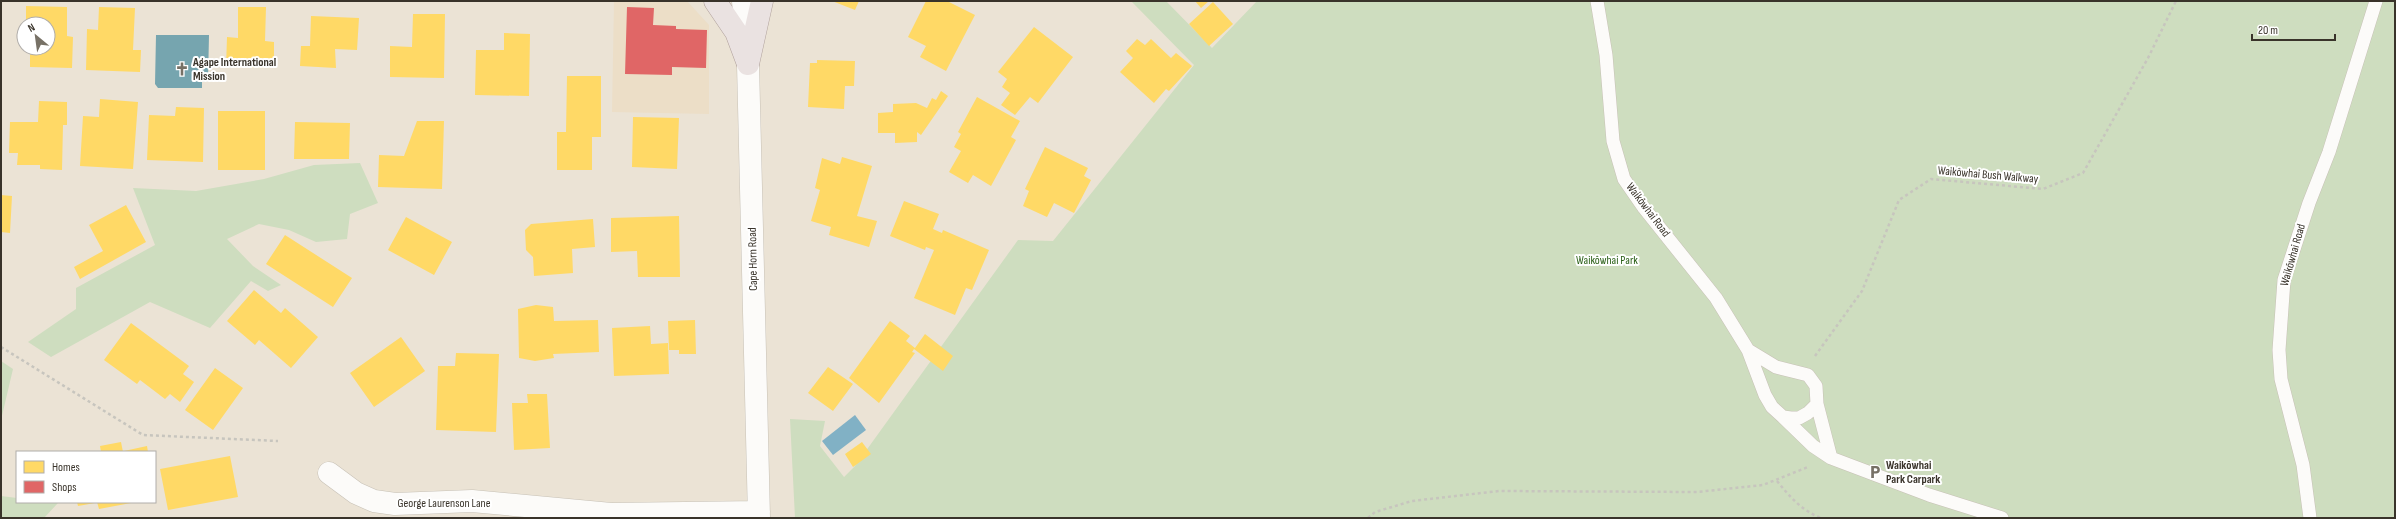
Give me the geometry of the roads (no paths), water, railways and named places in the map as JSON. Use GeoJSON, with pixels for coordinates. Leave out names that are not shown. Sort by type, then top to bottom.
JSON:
{"type":"FeatureCollection","features":[{"type":"Feature","properties":{"kind":"main road"},"geometry":{"type":"LineString","coordinates":[[716,1],[736,32],[748,64]]}},
{"type":"Feature","properties":{"kind":"main road"},"geometry":{"type":"LineString","coordinates":[[748,64],[762,1]]}},
{"type":"Feature","properties":{"kind":"street","name":"Cape Horn Road"},"geometry":{"type":"LineString","coordinates":[[742,1],[748,64],[759,515]]}},
{"type":"Feature","properties":{"kind":"street","name":"George Laurenson Lane"},"geometry":{"type":"LineString","coordinates":[[328,473],[344,485],[368,498],[395,504],[472,501],[611,514],[759,515]]}},
{"type":"Feature","properties":{"kind":"lane","name":"Waikōwhai Road"},"geometry":{"type":"LineString","coordinates":[[1598,1],[1606,55],[1613,141],[1624,179],[1644,208],[1716,298],[1748,350],[1765,395],[1772,407],[1813,446],[1831,458],[1929,495],[2002,518]]}},
{"type":"Feature","properties":{"kind":"lane","name":"Waikōwhai Road"},"geometry":{"type":"LineString","coordinates":[[2310,518],[2302,465],[2281,379],[2279,350],[2284,280],[2309,203],[2329,152],[2376,1]]}},
{"type":"Feature","properties":{"kind":"lane","name":"Waikōwhai Road"},"geometry":{"type":"LineString","coordinates":[[1748,350],[1776,367],[1801,371],[1808,375],[1816,386],[1817,404]]}},
{"type":"Feature","properties":{"kind":"lane"},"geometry":{"type":"LineString","coordinates":[[1783,416],[1799,418],[1808,413],[1817,404]]}},
{"type":"Feature","properties":{"kind":"lane"},"geometry":{"type":"LineString","coordinates":[[1817,404],[1831,458]]}},
{"type":"Feature","properties":{"kind":"water"},"geometry":{"type":"Polygon","coordinates":[[[855,415],[866,430],[833,455],[822,441],[855,415]]]}},
{"type":"Feature","properties":{"kind":"place","name":"Agape International Mission"},"geometry":{"type":"Point","coordinates":[182,69]}},
{"type":"Feature","properties":{"kind":"place","name":"Waikōwhai Park Carpark"},"geometry":{"type":"Point","coordinates":[1875,472]}},
{"type":"Feature","properties":{"kind":"park label","name":"Waikōwhai Park"},"geometry":{"type":"Point","coordinates":[1607,260]}}]}
